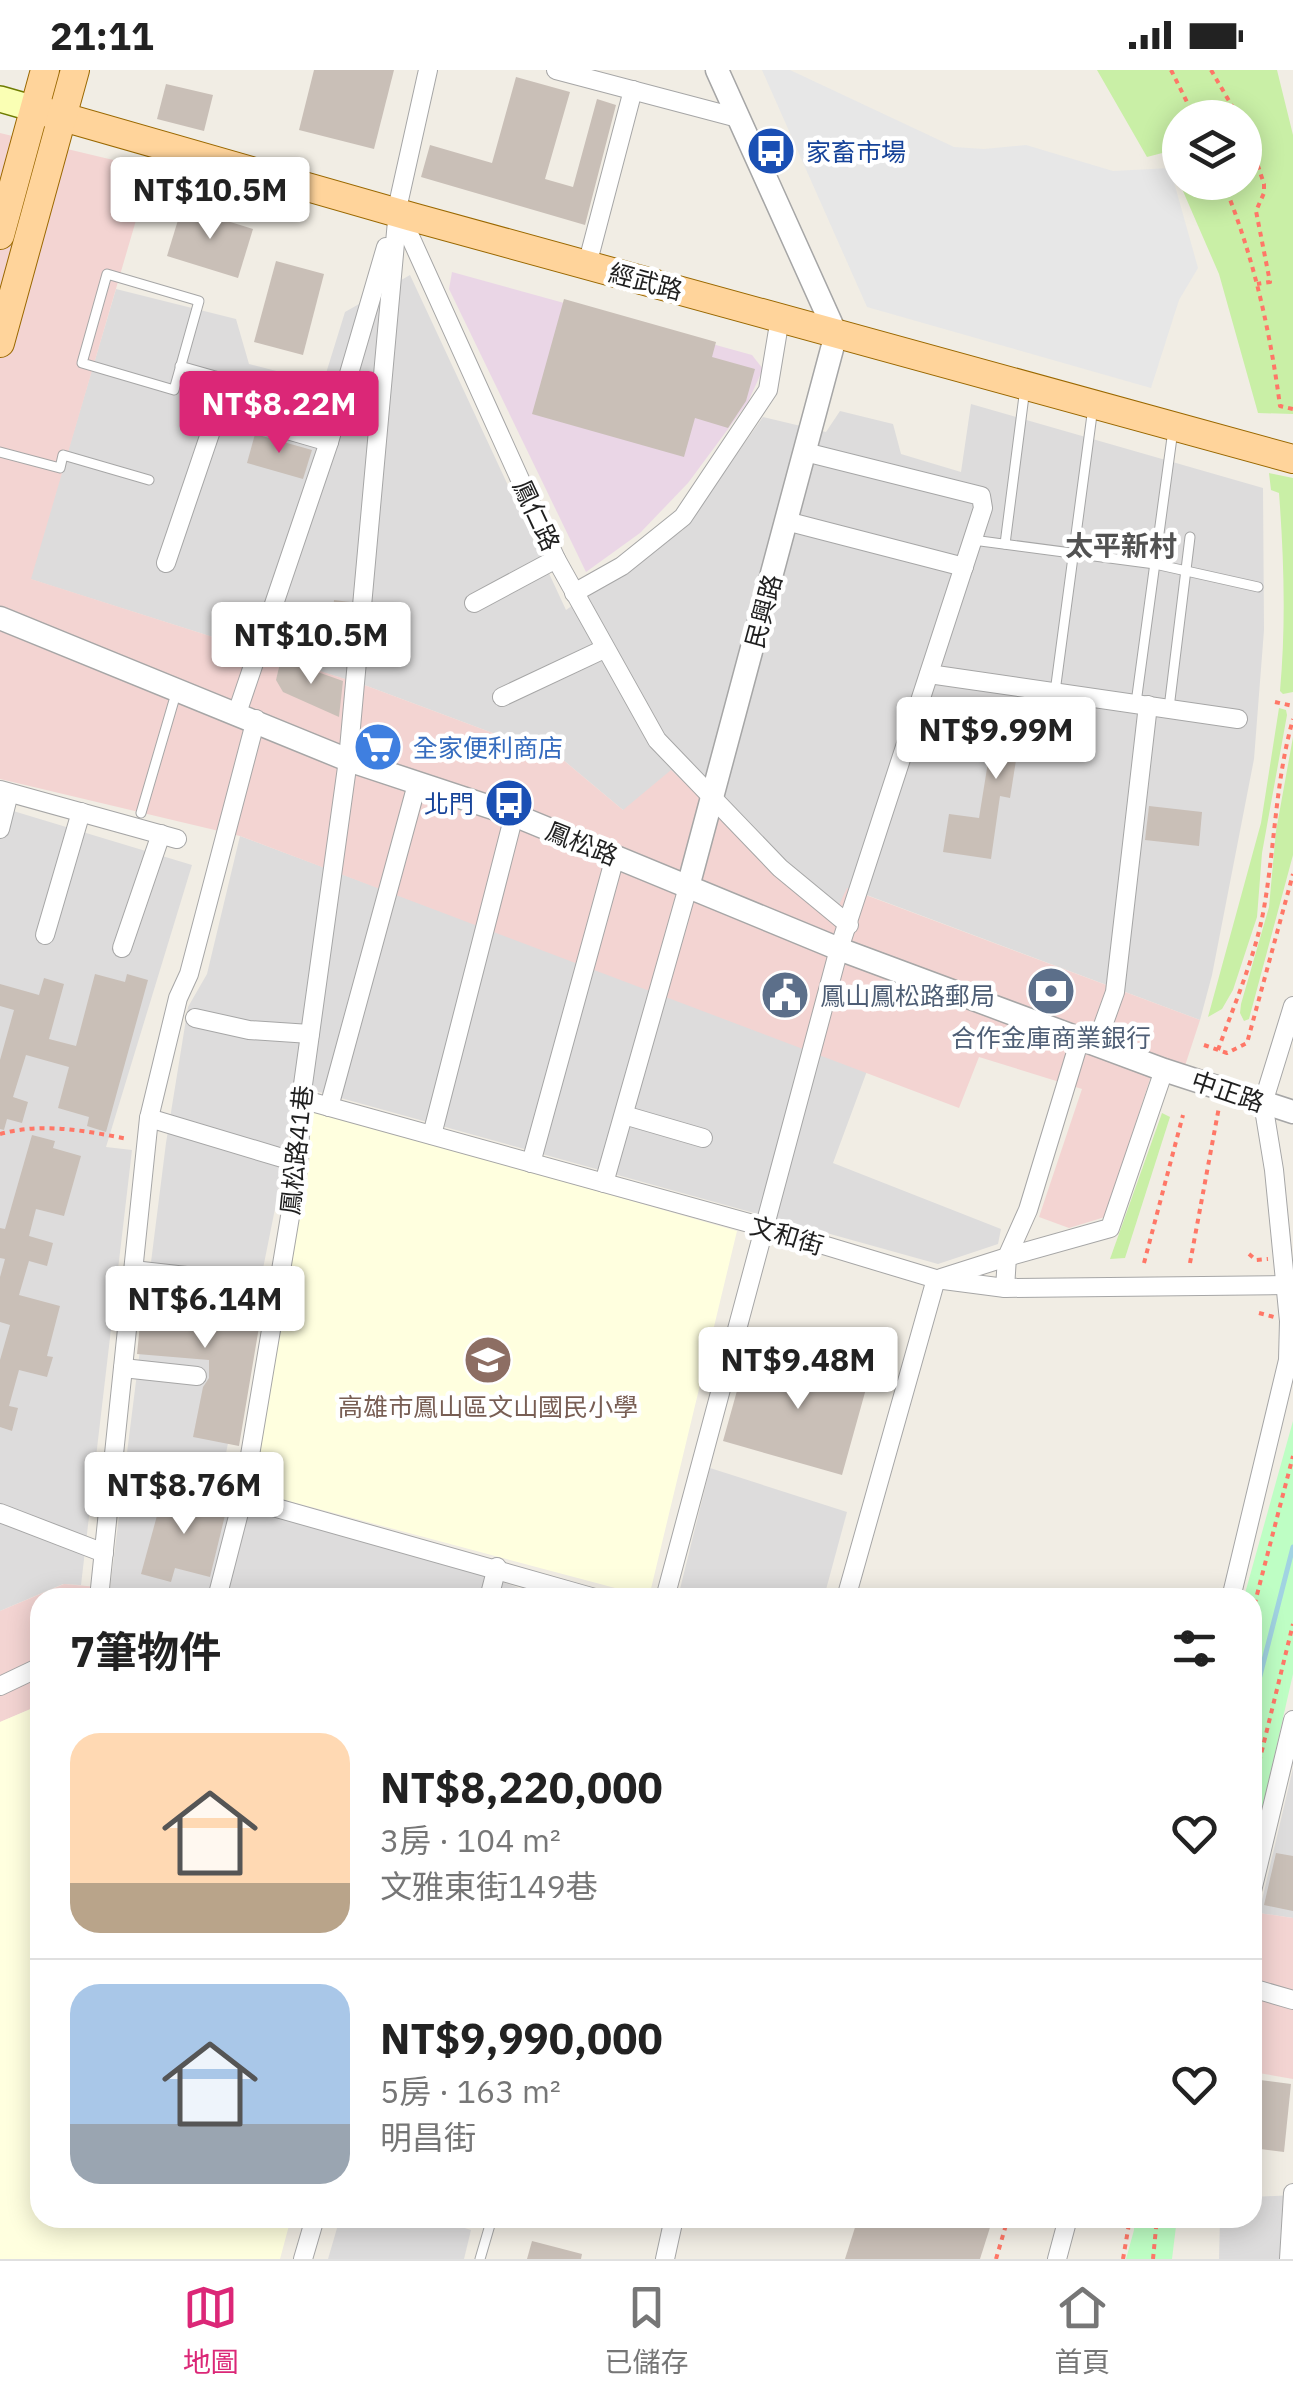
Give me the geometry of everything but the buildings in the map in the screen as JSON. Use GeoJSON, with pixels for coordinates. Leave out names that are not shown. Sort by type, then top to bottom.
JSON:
{"type":"FeatureCollection","features":[{"type":"Feature","properties":{"kind":"main road"},"geometry":{"type":"LineString","coordinates":[[0,343],[49,113],[45,70]]}},
{"type":"Feature","properties":{"kind":"main road"},"geometry":{"type":"LineString","coordinates":[[0,236],[49,113],[75,70]]}},
{"type":"Feature","properties":{"kind":"main road","name":"經武路"},"geometry":{"type":"LineString","coordinates":[[0,99],[1293,459]]}},
{"type":"Feature","properties":{"kind":"street"},"geometry":{"type":"LineString","coordinates":[[100,1588],[150,1118],[178,998],[189,974],[246,716],[398,210],[428,70]]}},
{"type":"Feature","properties":{"kind":"street"},"geometry":{"type":"LineString","coordinates":[[556,70],[738,118]]}},
{"type":"Feature","properties":{"kind":"street"},"geometry":{"type":"LineString","coordinates":[[717,70],[836,334]]}},
{"type":"Feature","properties":{"kind":"street"},"geometry":{"type":"LineString","coordinates":[[587,265],[633,90]]}},
{"type":"Feature","properties":{"kind":"street","name":"鳳仁路"},"geometry":{"type":"LineString","coordinates":[[398,210],[556,558],[657,740],[780,868],[849,925]]}},
{"type":"Feature","properties":{"kind":"street","name":"鳳松路41巷"},"geometry":{"type":"LineString","coordinates":[[220,1588],[243,1497],[299,1163],[301,1099],[348,760],[398,210]]}},
{"type":"Feature","properties":{"kind":"street"},"geometry":{"type":"LineString","coordinates":[[574,593],[622,566],[684,517],[768,390],[780,318]]}},
{"type":"Feature","properties":{"kind":"street","name":"民興路"},"geometry":{"type":"LineString","coordinates":[[688,887],[836,334]]}},
{"type":"Feature","properties":{"kind":"street"},"geometry":{"type":"LineString","coordinates":[[166,562],[218,410],[329,442]]}},
{"type":"Feature","properties":{"kind":"street"},"geometry":{"type":"LineString","coordinates":[[667,1588],[839,949],[983,508],[981,496],[805,452]]}},
{"type":"Feature","properties":{"kind":"street"},"geometry":{"type":"LineString","coordinates":[[786,521],[964,567]]}},
{"type":"Feature","properties":{"kind":"street"},"geometry":{"type":"LineString","coordinates":[[474,603],[556,558]]}},
{"type":"Feature","properties":{"kind":"street","name":"鳳松路"},"geometry":{"type":"LineString","coordinates":[[0,618],[348,760],[514,815],[839,949],[1164,1070]]}},
{"type":"Feature","properties":{"kind":"street"},"geometry":{"type":"LineString","coordinates":[[502,697],[604,648]]}},
{"type":"Feature","properties":{"kind":"street"},"geometry":{"type":"LineString","coordinates":[[929,674],[1238,719]]}},
{"type":"Feature","properties":{"kind":"street"},"geometry":{"type":"LineString","coordinates":[[1006,1288],[1008,1257],[1088,1042],[1115,992],[1142,704]]}},
{"type":"Feature","properties":{"kind":"street"},"geometry":{"type":"LineString","coordinates":[[329,1107],[416,784]]}},
{"type":"Feature","properties":{"kind":"street"},"geometry":{"type":"LineString","coordinates":[[0,829],[4,792],[169,836],[122,948]]}},
{"type":"Feature","properties":{"kind":"street"},"geometry":{"type":"LineString","coordinates":[[45,934],[81,812]]}},
{"type":"Feature","properties":{"kind":"street"},"geometry":{"type":"LineString","coordinates":[[432,1135],[514,815]]}},
{"type":"Feature","properties":{"kind":"street"},"geometry":{"type":"LineString","coordinates":[[531,1163],[615,857]]}},
{"type":"Feature","properties":{"kind":"street"},"geometry":{"type":"LineString","coordinates":[[604,1183],[688,887]]}},
{"type":"Feature","properties":{"kind":"street"},"geometry":{"type":"LineString","coordinates":[[1233,1588],[1288,1360],[1274,1170],[1263,1104],[1293,1006]]}},
{"type":"Feature","properties":{"kind":"street"},"geometry":{"type":"LineString","coordinates":[[195,1018],[249,1030],[310,1034]]}},
{"type":"Feature","properties":{"kind":"street"},"geometry":{"type":"LineString","coordinates":[[849,1588],[936,1280],[1110,1228],[1164,1070]]}},
{"type":"Feature","properties":{"kind":"street","name":"中正路"},"geometry":{"type":"LineString","coordinates":[[1164,1070],[1293,1112]]}},
{"type":"Feature","properties":{"kind":"street","name":"文和街"},"geometry":{"type":"LineString","coordinates":[[301,1099],[766,1228],[936,1280],[1006,1288],[1284,1285]]}},
{"type":"Feature","properties":{"kind":"street"},"geometry":{"type":"LineString","coordinates":[[624,1115],[704,1138]]}},
{"type":"Feature","properties":{"kind":"street"},"geometry":{"type":"LineString","coordinates":[[150,1118],[299,1163]]}},
{"type":"Feature","properties":{"kind":"street"},"geometry":{"type":"LineString","coordinates":[[134,1270],[213,1279]]}},
{"type":"Feature","properties":{"kind":"street"},"geometry":{"type":"LineString","coordinates":[[124,1368],[197,1376]]}},
{"type":"Feature","properties":{"kind":"street"},"geometry":{"type":"LineString","coordinates":[[114,1462],[562,1588]]}},
{"type":"Feature","properties":{"kind":"street"},"geometry":{"type":"LineString","coordinates":[[0,1514],[104,1553]]}},
{"type":"Feature","properties":{"kind":"street"},"geometry":{"type":"LineString","coordinates":[[492,1588],[497,1568]]}},
{"type":"Feature","properties":{"kind":"street"},"geometry":{"type":"LineString","coordinates":[[0,1686],[30,1672]]}},
{"type":"Feature","properties":{"kind":"street"},"geometry":{"type":"LineString","coordinates":[[1262,1862],[1284,1797],[1293,1720]]}},
{"type":"Feature","properties":{"kind":"street"},"geometry":{"type":"LineString","coordinates":[[1262,1991],[1293,2000]]}},
{"type":"Feature","properties":{"kind":"street"},"geometry":{"type":"LineString","coordinates":[[1289,2259],[1293,2192]]}},
{"type":"Feature","properties":{"kind":"street"},"geometry":{"type":"LineString","coordinates":[[303,2259],[312,2228]]}},
{"type":"Feature","properties":{"kind":"street"},"geometry":{"type":"LineString","coordinates":[[665,2259],[672,2228]]}},
{"type":"Feature","properties":{"kind":"street"},"geometry":{"type":"LineString","coordinates":[[1056,2259],[1065,2228]]}},
{"type":"Feature","properties":{"kind":"lane"},"geometry":{"type":"LineString","coordinates":[[107,274],[199,301],[180,366],[174,390],[82,363],[107,274]]}},
{"type":"Feature","properties":{"kind":"lane"},"geometry":{"type":"LineString","coordinates":[[180,366],[226,380],[218,410]]}},
{"type":"Feature","properties":{"kind":"lane"},"geometry":{"type":"LineString","coordinates":[[1006,544],[1025,386]]}},
{"type":"Feature","properties":{"kind":"lane"},"geometry":{"type":"LineString","coordinates":[[1055,692],[1093,405]]}},
{"type":"Feature","properties":{"kind":"lane"},"geometry":{"type":"LineString","coordinates":[[1142,704],[1173,428]]}},
{"type":"Feature","properties":{"kind":"lane"},"geometry":{"type":"LineString","coordinates":[[0,452],[60,468],[63,455],[150,480]]}},
{"type":"Feature","properties":{"kind":"lane"},"geometry":{"type":"LineString","coordinates":[[1169,708],[1190,537]]}},
{"type":"Feature","properties":{"kind":"lane"},"geometry":{"type":"LineString","coordinates":[[972,540],[1155,564],[1258,588]]}},
{"type":"Feature","properties":{"kind":"lane"},"geometry":{"type":"LineString","coordinates":[[142,812],[178,690]]}},
{"type":"Feature","properties":{"kind":"lane"},"geometry":{"type":"LineString","coordinates":[[480,2259],[489,2228]]}},
{"type":"Feature","properties":{"kind":"path"},"geometry":{"type":"LineString","coordinates":[[1171,70],[1186,100]]}},
{"type":"Feature","properties":{"kind":"path"},"geometry":{"type":"LineString","coordinates":[[1211,70],[1228,100]]}},
{"type":"Feature","properties":{"kind":"path"},"geometry":{"type":"LineString","coordinates":[[1229,200],[1272,344],[1280,406],[1293,410]]}},
{"type":"Feature","properties":{"kind":"path"},"geometry":{"type":"LineString","coordinates":[[1257,284],[1270,282],[1256,212],[1261,200]]}},
{"type":"Feature","properties":{"kind":"path"},"geometry":{"type":"LineString","coordinates":[[1275,702],[1293,706]]}},
{"type":"Feature","properties":{"kind":"path"},"geometry":{"type":"LineString","coordinates":[[1218,1050],[1265,904],[1274,818],[1293,718]]}},
{"type":"Feature","properties":{"kind":"path"},"geometry":{"type":"LineString","coordinates":[[1204,1045],[1235,1051],[1247,1043],[1293,874]]}},
{"type":"Feature","properties":{"kind":"path"},"geometry":{"type":"LineString","coordinates":[[1144,1262],[1183,1115]]}},
{"type":"Feature","properties":{"kind":"path"},"geometry":{"type":"LineString","coordinates":[[1190,1263],[1216,1126]]}},
{"type":"Feature","properties":{"kind":"path"},"geometry":{"type":"LineString","coordinates":[[0,1134],[72,1128],[146,1143]]}},
{"type":"Feature","properties":{"kind":"path"},"geometry":{"type":"LineString","coordinates":[[1259,1588],[1293,1456]]}},
{"type":"Feature","properties":{"kind":"path"},"geometry":{"type":"LineString","coordinates":[[1262,1750],[1293,1624]]}},
{"type":"Feature","properties":{"kind":"path"},"geometry":{"type":"LineString","coordinates":[[996,2259],[1005,2228]]}},
{"type":"Feature","properties":{"kind":"path"},"geometry":{"type":"LineString","coordinates":[[1123,2259],[1128,2228]]}},
{"type":"Feature","properties":{"kind":"path"},"geometry":{"type":"LineString","coordinates":[[1153,2259],[1156,2228]]}},
{"type":"Feature","properties":{"kind":"shaded area"},"geometry":{"type":"Polygon","coordinates":[[[762,70],[790,70],[954,147],[1026,145],[1113,171],[1162,168],[1162,200],[1179,200],[1198,268],[1179,300],[1151,388],[867,307],[762,70]]]}},
{"type":"Feature","properties":{"kind":"shaded area"},"geometry":{"type":"Polygon","coordinates":[[[0,133],[151,169],[31,579],[367,686],[562,759],[623,810],[671,770],[831,922],[847,888],[1200,1020],[1179,1084],[1151,1076],[1105,1217],[1069,1228],[1039,1217],[1082,1089],[979,1057],[959,1108],[240,836],[0,779],[0,133]]]}},
{"type":"Feature","properties":{"kind":"shaded area"},"geometry":{"type":"Polygon","coordinates":[[[452,272],[752,355],[763,369],[748,402],[688,483],[640,533],[586,572],[449,289],[452,272]]]}},
{"type":"Feature","properties":{"kind":"shaded area"},"geometry":{"type":"Polygon","coordinates":[[[410,275],[566,610],[683,530],[763,417],[826,432],[840,411],[893,424],[901,454],[961,472],[971,404],[1263,488],[1264,630],[1254,759],[1200,1020],[848,888],[832,922],[718,814],[623,810],[562,759],[367,686],[30,579],[116,289],[236,319],[249,364],[323,383],[345,312],[410,275]]]}},
{"type":"Feature","properties":{"kind":"shaded area"},"geometry":{"type":"Polygon","coordinates":[[[0,807],[192,865],[106,1147],[132,1150],[81,1585],[30,1588],[30,1598],[0,1611],[0,807]]]}},
{"type":"Feature","properties":{"kind":"shaded area"},"geometry":{"type":"Polygon","coordinates":[[[240,836],[867,1071],[833,1163],[1001,1229],[998,1244],[938,1264],[294,1085],[287,1149],[221,1478],[519,1588],[110,1588],[166,1143],[188,1007],[207,974],[240,836]]]}},
{"type":"Feature","properties":{"kind":"shaded area","name":"高雄市鳳山區文山國民小學"},"geometry":{"type":"Polygon","coordinates":[[[313,1110],[737,1231],[651,1588],[615,1588],[244,1489],[306,1176],[313,1110]]]}},
{"type":"Feature","properties":{"kind":"shaded area"},"geometry":{"type":"Polygon","coordinates":[[[710,1468],[847,1512],[826,1588],[680,1588],[710,1468]]]}},
{"type":"Feature","properties":{"kind":"shaded area"},"geometry":{"type":"Polygon","coordinates":[[[64,1584],[110,1588],[55,1588],[64,1584]]]}},
{"type":"Feature","properties":{"kind":"shaded area"},"geometry":{"type":"Polygon","coordinates":[[[30,1598],[30,1709],[0,1722],[0,1611],[30,1598]]]}},
{"type":"Feature","properties":{"kind":"shaded area"},"geometry":{"type":"Polygon","coordinates":[[[30,1709],[30,2228],[288,2228],[280,2259],[0,2259],[0,1722],[30,1709]]]}},
{"type":"Feature","properties":{"kind":"shaded area"},"geometry":{"type":"Polygon","coordinates":[[[1293,1768],[1293,1918],[1262,1913],[1293,1768]]]}},
{"type":"Feature","properties":{"kind":"shaded area"},"geometry":{"type":"Polygon","coordinates":[[[1262,1913],[1293,1918],[1293,2079],[1262,2074],[1262,1913]]]}},
{"type":"Feature","properties":{"kind":"shaded area"},"geometry":{"type":"Polygon","coordinates":[[[1293,2195],[1293,2259],[1219,2259],[1220,2228],[1262,2228],[1262,2197],[1293,2195]]]}},
{"type":"Feature","properties":{"kind":"shaded area"},"geometry":{"type":"Polygon","coordinates":[[[337,2228],[471,2230],[464,2259],[328,2259],[337,2228]]]}},
{"type":"Feature","properties":{"kind":"green space"},"geometry":{"type":"Polygon","coordinates":[[[1097,70],[1277,70],[1293,135],[1293,414],[1258,413],[1219,274],[1187,200],[1262,200],[1262,100],[1162,100],[1162,153],[1147,157],[1097,70]]]}},
{"type":"Feature","properties":{"kind":"green space"},"geometry":{"type":"Polygon","coordinates":[[[1269,473],[1293,478],[1293,692],[1283,694],[1281,518],[1279,493],[1271,490],[1269,473]]]}},
{"type":"Feature","properties":{"kind":"green space"},"geometry":{"type":"Polygon","coordinates":[[[1279,708],[1286,710],[1287,715],[1262,853],[1257,917],[1233,990],[1222,1009],[1208,1017],[1261,823],[1279,708]]]}},
{"type":"Feature","properties":{"kind":"green space"},"geometry":{"type":"Polygon","coordinates":[[[1293,737],[1293,855],[1249,1019],[1244,1021],[1241,1004],[1269,907],[1276,831],[1293,737]]]}},
{"type":"Feature","properties":{"kind":"green space"},"geometry":{"type":"Polygon","coordinates":[[[1162,1113],[1170,1117],[1125,1258],[1110,1259],[1162,1113]]]}},
{"type":"Feature","properties":{"kind":"green space"},"geometry":{"type":"Polygon","coordinates":[[[1293,1421],[1293,1674],[1262,1810],[1262,1588],[1247,1588],[1293,1421]]]}},
{"type":"Feature","properties":{"kind":"green space"},"geometry":{"type":"Polygon","coordinates":[[[1176,2228],[1172,2259],[1126,2259],[1134,2230],[1176,2228]]]}},
{"type":"Feature","properties":{"kind":"waterway"},"geometry":{"type":"LineString","coordinates":[[1262,1668],[1293,1547]]}},
{"type":"Feature","properties":{"kind":"place","name":"家畜市場"},"geometry":{"type":"Point","coordinates":[771,151]}},
{"type":"Feature","properties":{"kind":"place","name":"全家便利商店"},"geometry":{"type":"Point","coordinates":[378,747]}},
{"type":"Feature","properties":{"kind":"place","name":"北門"},"geometry":{"type":"Point","coordinates":[509,803]}},
{"type":"Feature","properties":{"kind":"place","name":"合作金庫商業銀行"},"geometry":{"type":"Point","coordinates":[1051,991]}},
{"type":"Feature","properties":{"kind":"place","name":"鳳山鳳松路郵局"},"geometry":{"type":"Point","coordinates":[785,995]}},
{"type":"Feature","properties":{"kind":"place","name":"高雄市鳳山區文山國民小學"},"geometry":{"type":"Point","coordinates":[488,1360]}},
{"type":"Feature","properties":{"kind":"district","name":"太平新村"},"geometry":{"type":"Point","coordinates":[1121,545]}}]}
